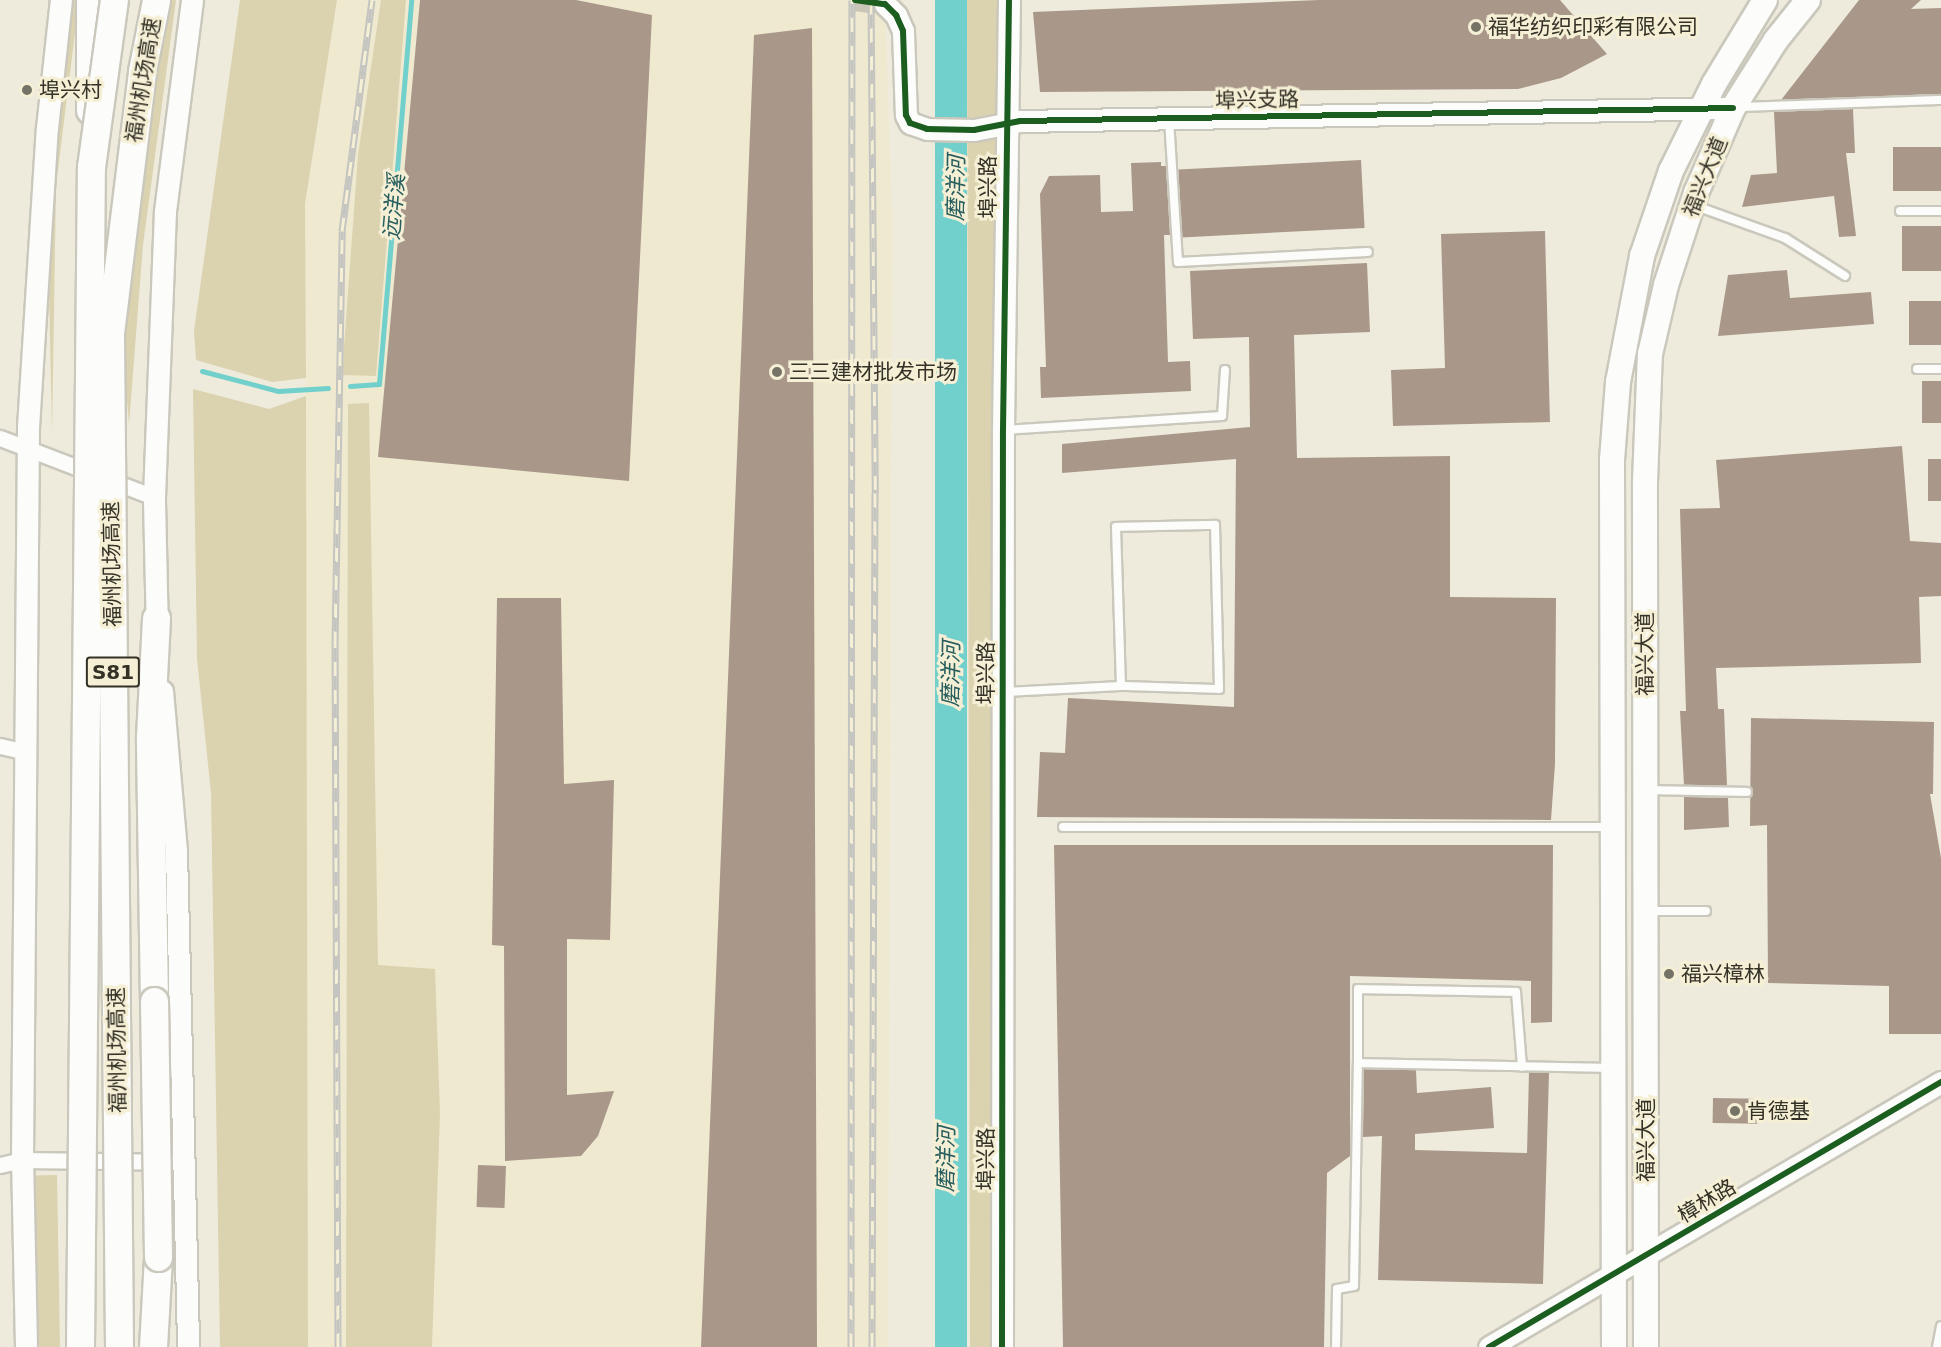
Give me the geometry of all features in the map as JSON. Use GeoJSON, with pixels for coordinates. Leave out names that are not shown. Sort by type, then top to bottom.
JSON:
{"type":"FeatureCollection","features":[{"type":"Feature","properties":{"kind":"highway"},"geometry":{"type":"LineString","coordinates":[[90,0],[90,167]]}},
{"type":"Feature","properties":{"kind":"highway","name":"福州机场高速"},"geometry":{"type":"LineString","coordinates":[[80,1347],[90,167],[114,0]]}},
{"type":"Feature","properties":{"kind":"highway","name":"福州机场高速"},"geometry":{"type":"LineString","coordinates":[[119,1347],[110,333],[142,71],[156,0]]}},
{"type":"Feature","properties":{"kind":"highway"},"geometry":{"type":"LineString","coordinates":[[153,1347],[158,1257],[150,736],[156,618]]}},
{"type":"Feature","properties":{"kind":"main road","name":"福兴大道"},"geometry":{"type":"LineString","coordinates":[[1614,1347],[1616,827],[1612,460],[1618,382],[1642,256],[1671,171],[1701,108],[1766,0]]}},
{"type":"Feature","properties":{"kind":"main road","name":"福兴大道"},"geometry":{"type":"LineString","coordinates":[[1646,1347],[1645,413],[1650,354],[1665,285],[1692,205],[1733,108],[1776,40],[1808,0]]}},
{"type":"Feature","properties":{"kind":"street"},"geometry":{"type":"LineString","coordinates":[[26,1347],[22,1160],[30,448],[28,427],[47,128],[61,0]]}},
{"type":"Feature","properties":{"kind":"street"},"geometry":{"type":"LineString","coordinates":[[188,1347],[186,1162],[176,850],[156,618],[154,497],[165,211],[192,0]]}},
{"type":"Feature","properties":{"kind":"street","name":"埠兴路"},"geometry":{"type":"LineString","coordinates":[[1002,1347],[1003,430],[1005,124],[1009,0]]}},
{"type":"Feature","properties":{"kind":"street","name":"埠兴支路"},"geometry":{"type":"LineString","coordinates":[[885,4],[896,15],[903,31],[906,115],[910,123],[927,129],[974,130],[1005,124],[1169,118],[1733,108]]}},
{"type":"Feature","properties":{"kind":"street"},"geometry":{"type":"LineString","coordinates":[[0,438],[154,497]]}},
{"type":"Feature","properties":{"kind":"street"},"geometry":{"type":"LineString","coordinates":[[0,746],[25,752]]}},
{"type":"Feature","properties":{"kind":"street","name":"樟林路"},"geometry":{"type":"LineString","coordinates":[[1489,1347],[1941,1082]]}},
{"type":"Feature","properties":{"kind":"street"},"geometry":{"type":"LineString","coordinates":[[0,1165],[22,1160],[186,1162]]}},
{"type":"Feature","properties":{"kind":"lane"},"geometry":{"type":"LineString","coordinates":[[1733,108],[1941,100]]}},
{"type":"Feature","properties":{"kind":"lane"},"geometry":{"type":"LineString","coordinates":[[1169,118],[1178,262],[1368,252]]}},
{"type":"Feature","properties":{"kind":"lane"},"geometry":{"type":"LineString","coordinates":[[1692,205],[1785,238],[1845,276]]}},
{"type":"Feature","properties":{"kind":"lane"},"geometry":{"type":"LineString","coordinates":[[1900,211],[1941,210]]}},
{"type":"Feature","properties":{"kind":"lane"},"geometry":{"type":"LineString","coordinates":[[1917,369],[1941,369]]}},
{"type":"Feature","properties":{"kind":"lane"},"geometry":{"type":"LineString","coordinates":[[1003,430],[1222,416],[1225,370]]}},
{"type":"Feature","properties":{"kind":"lane"},"geometry":{"type":"LineString","coordinates":[[1003,692],[1120,686],[1219,689],[1215,525],[1116,528],[1120,686]]}},
{"type":"Feature","properties":{"kind":"lane"},"geometry":{"type":"LineString","coordinates":[[1645,790],[1747,792]]}},
{"type":"Feature","properties":{"kind":"lane"},"geometry":{"type":"LineString","coordinates":[[1063,827],[1616,827]]}},
{"type":"Feature","properties":{"kind":"lane"},"geometry":{"type":"LineString","coordinates":[[1645,910],[1706,911]]}},
{"type":"Feature","properties":{"kind":"lane"},"geometry":{"type":"LineString","coordinates":[[1336,1347],[1337,1289],[1354,1286],[1358,989],[1516,992],[1522,1067]]}},
{"type":"Feature","properties":{"kind":"lane"},"geometry":{"type":"LineString","coordinates":[[1358,1063],[1614,1068]]}},
{"type":"Feature","properties":{"kind":"lane"},"geometry":{"type":"LineString","coordinates":[[1937,1347],[1941,1326]]}},
{"type":"Feature","properties":{"kind":"shaded area"},"geometry":{"type":"Polygon","coordinates":[[[72,0],[79,0],[56,186],[52,434],[48,242],[57,119],[72,0]]]}},
{"type":"Feature","properties":{"kind":"shaded area"},"geometry":{"type":"Polygon","coordinates":[[[166,0],[176,0],[143,245],[129,424],[123,355],[135,192],[166,0]]]}},
{"type":"Feature","properties":{"kind":"shaded area"},"geometry":{"type":"Polygon","coordinates":[[[240,0],[337,0],[305,204],[306,378],[272,382],[196,360],[194,331],[240,0]]]}},
{"type":"Feature","properties":{"kind":"shaded area"},"geometry":{"type":"Polygon","coordinates":[[[337,0],[885,0],[892,219],[888,1347],[308,1347],[305,204],[337,0]]]}},
{"type":"Feature","properties":{"kind":"shaded area"},"geometry":{"type":"Polygon","coordinates":[[[381,0],[406,0],[376,376],[342,375],[358,155],[381,0]]]}},
{"type":"Feature","properties":{"kind":"shaded area"},"geometry":{"type":"Polygon","coordinates":[[[967,0],[1003,0],[998,1347],[970,1347],[967,0]]]}},
{"type":"Feature","properties":{"kind":"shaded area"},"geometry":{"type":"Polygon","coordinates":[[[193,389],[269,409],[306,396],[308,1347],[220,1347],[211,793],[197,659],[193,389]]]}},
{"type":"Feature","properties":{"kind":"shaded area"},"geometry":{"type":"Polygon","coordinates":[[[369,403],[378,965],[435,969],[440,1113],[432,1347],[346,1347],[348,404],[369,403]]]}},
{"type":"Feature","properties":{"kind":"shaded area"},"geometry":{"type":"Polygon","coordinates":[[[29,1175],[57,1175],[60,1347],[32,1347],[29,1175]]]}},
{"type":"Feature","properties":{"kind":"water","name":"磨洋河"},"geometry":{"type":"Polygon","coordinates":[[[935,0],[967,0],[967,1347],[935,1347],[935,0]]]}},
{"type":"Feature","properties":{"kind":"building"},"geometry":{"type":"Polygon","coordinates":[[[420,0],[576,0],[652,15],[629,481],[378,457],[420,0]]]}},
{"type":"Feature","properties":{"kind":"building"},"geometry":{"type":"Polygon","coordinates":[[[1319,0],[1560,0],[1607,54],[1561,78],[1518,89],[1040,92],[1033,12],[1319,0]]]}},
{"type":"Feature","properties":{"kind":"building"},"geometry":{"type":"Polygon","coordinates":[[[1859,0],[1921,0],[1911,9],[1941,8],[1941,94],[1781,100],[1859,0]]]}},
{"type":"Feature","properties":{"kind":"building","name":"三三建材批发市场"},"geometry":{"type":"Polygon","coordinates":[[[812,28],[817,1347],[701,1347],[754,35],[812,28]]]}},
{"type":"Feature","properties":{"kind":"building"},"geometry":{"type":"Polygon","coordinates":[[[1853,109],[1855,153],[1846,153],[1856,236],[1839,237],[1834,196],[1742,207],[1751,175],[1777,173],[1774,112],[1853,109]]]}},
{"type":"Feature","properties":{"kind":"building"},"geometry":{"type":"Polygon","coordinates":[[[1893,147],[1941,147],[1941,191],[1893,191],[1893,147]]]}},
{"type":"Feature","properties":{"kind":"building"},"geometry":{"type":"Polygon","coordinates":[[[1361,160],[1365,228],[1182,237],[1178,170],[1361,160]]]}},
{"type":"Feature","properties":{"kind":"building"},"geometry":{"type":"Polygon","coordinates":[[[1161,162],[1161,166],[1166,166],[1170,235],[1164,235],[1168,362],[1190,361],[1191,391],[1041,398],[1040,367],[1046,367],[1040,194],[1049,176],[1100,175],[1101,212],[1133,211],[1131,163],[1161,162]]]}},
{"type":"Feature","properties":{"kind":"building"},"geometry":{"type":"Polygon","coordinates":[[[1902,226],[1941,226],[1941,271],[1902,271],[1902,226]]]}},
{"type":"Feature","properties":{"kind":"building"},"geometry":{"type":"Polygon","coordinates":[[[1545,231],[1550,422],[1393,426],[1391,370],[1445,368],[1441,234],[1545,231]]]}},
{"type":"Feature","properties":{"kind":"building"},"geometry":{"type":"Polygon","coordinates":[[[1367,263],[1370,332],[1294,335],[1297,458],[1450,456],[1450,597],[1556,598],[1555,764],[1551,820],[1037,817],[1040,752],[1065,753],[1068,698],[1234,707],[1236,459],[1062,473],[1062,444],[1250,427],[1249,337],[1193,339],[1190,271],[1367,263]]]}},
{"type":"Feature","properties":{"kind":"building"},"geometry":{"type":"Polygon","coordinates":[[[1787,270],[1790,298],[1871,292],[1874,324],[1718,336],[1728,275],[1787,270]]]}},
{"type":"Feature","properties":{"kind":"building"},"geometry":{"type":"Polygon","coordinates":[[[1909,301],[1941,301],[1941,345],[1909,345],[1909,301]]]}},
{"type":"Feature","properties":{"kind":"building"},"geometry":{"type":"Polygon","coordinates":[[[1922,381],[1941,381],[1941,423],[1922,423],[1922,381]]]}},
{"type":"Feature","properties":{"kind":"building"},"geometry":{"type":"Polygon","coordinates":[[[1902,446],[1910,541],[1941,543],[1941,596],[1919,597],[1921,663],[1716,668],[1718,709],[1724,709],[1727,786],[1684,785],[1680,711],[1686,711],[1680,509],[1720,508],[1716,460],[1902,446]]]}},
{"type":"Feature","properties":{"kind":"building"},"geometry":{"type":"Polygon","coordinates":[[[1928,459],[1941,459],[1941,501],[1928,501],[1928,459]]]}},
{"type":"Feature","properties":{"kind":"building"},"geometry":{"type":"Polygon","coordinates":[[[497,598],[561,598],[564,784],[614,780],[610,940],[567,939],[567,1095],[614,1091],[598,1136],[581,1156],[505,1161],[504,946],[492,945],[497,598]]]}},
{"type":"Feature","properties":{"kind":"building"},"geometry":{"type":"Polygon","coordinates":[[[1751,718],[1934,722],[1933,794],[1930,794],[1941,858],[1941,1034],[1889,1034],[1889,986],[1768,983],[1767,825],[1750,826],[1751,718]]]}},
{"type":"Feature","properties":{"kind":"building"},"geometry":{"type":"Polygon","coordinates":[[[1684,797],[1728,798],[1729,827],[1684,830],[1684,797]]]}},
{"type":"Feature","properties":{"kind":"building"},"geometry":{"type":"Polygon","coordinates":[[[1054,845],[1553,845],[1552,1022],[1531,1023],[1531,981],[1350,976],[1350,1156],[1327,1173],[1324,1347],[1063,1347],[1054,845]]]}},
{"type":"Feature","properties":{"kind":"building"},"geometry":{"type":"Polygon","coordinates":[[[1364,1069],[1416,1070],[1417,1093],[1491,1087],[1494,1128],[1415,1134],[1415,1150],[1527,1153],[1529,1072],[1549,1073],[1543,1284],[1378,1280],[1382,1136],[1363,1137],[1364,1069]]]}},
{"type":"Feature","properties":{"kind":"building","name":"肯德基"},"geometry":{"type":"Polygon","coordinates":[[[1713,1098],[1758,1099],[1758,1124],[1713,1123],[1713,1098]]]}},
{"type":"Feature","properties":{"kind":"building"},"geometry":{"type":"Polygon","coordinates":[[[478,1165],[506,1166],[505,1208],[477,1207],[478,1165]]]}},
{"type":"Feature","properties":{"kind":"waterway","name":"远洋溪"},"geometry":{"type":"LineString","coordinates":[[350,386],[379,384],[411,0]]}},
{"type":"Feature","properties":{"kind":"waterway","name":"远洋溪"},"geometry":{"type":"LineString","coordinates":[[202,371],[278,391],[328,388]]}},
{"type":"Feature","properties":{"kind":"tunnel"},"geometry":{"type":"LineString","coordinates":[[855,0],[885,4]]}},
{"type":"Feature","properties":{"kind":"railway"},"geometry":{"type":"LineString","coordinates":[[338,1347],[335,645],[342,231],[372,0]]}},
{"type":"Feature","properties":{"kind":"railway"},"geometry":{"type":"LineString","coordinates":[[851,1347],[852,0]]}},
{"type":"Feature","properties":{"kind":"railway"},"geometry":{"type":"LineString","coordinates":[[871,0],[875,493],[872,1347]]}},
{"type":"Feature","properties":{"kind":"cycle path"},"geometry":{"type":"LineString","coordinates":[[855,0],[885,4],[896,15],[903,31],[906,115],[910,123],[927,129],[974,130],[1020,121],[1733,108]]}},
{"type":"Feature","properties":{"kind":"cycle path"},"geometry":{"type":"LineString","coordinates":[[1002,1347],[1003,430],[1009,0]]}},
{"type":"Feature","properties":{"kind":"cycle path"},"geometry":{"type":"LineString","coordinates":[[1489,1347],[1941,1082]]}},
{"type":"Feature","properties":{"kind":"place","name":"福华纺织印彩有限公司"},"geometry":{"type":"Point","coordinates":[1476,27]}},
{"type":"Feature","properties":{"kind":"place","name":"埠兴村"},"geometry":{"type":"Point","coordinates":[27,90]}},
{"type":"Feature","properties":{"kind":"place","name":"三三建材批发市场"},"geometry":{"type":"Point","coordinates":[777,372]}},
{"type":"Feature","properties":{"kind":"place","name":"福兴樟林"},"geometry":{"type":"Point","coordinates":[1669,974]}},
{"type":"Feature","properties":{"kind":"place","name":"肯德基"},"geometry":{"type":"Point","coordinates":[1735,1111]}}]}
